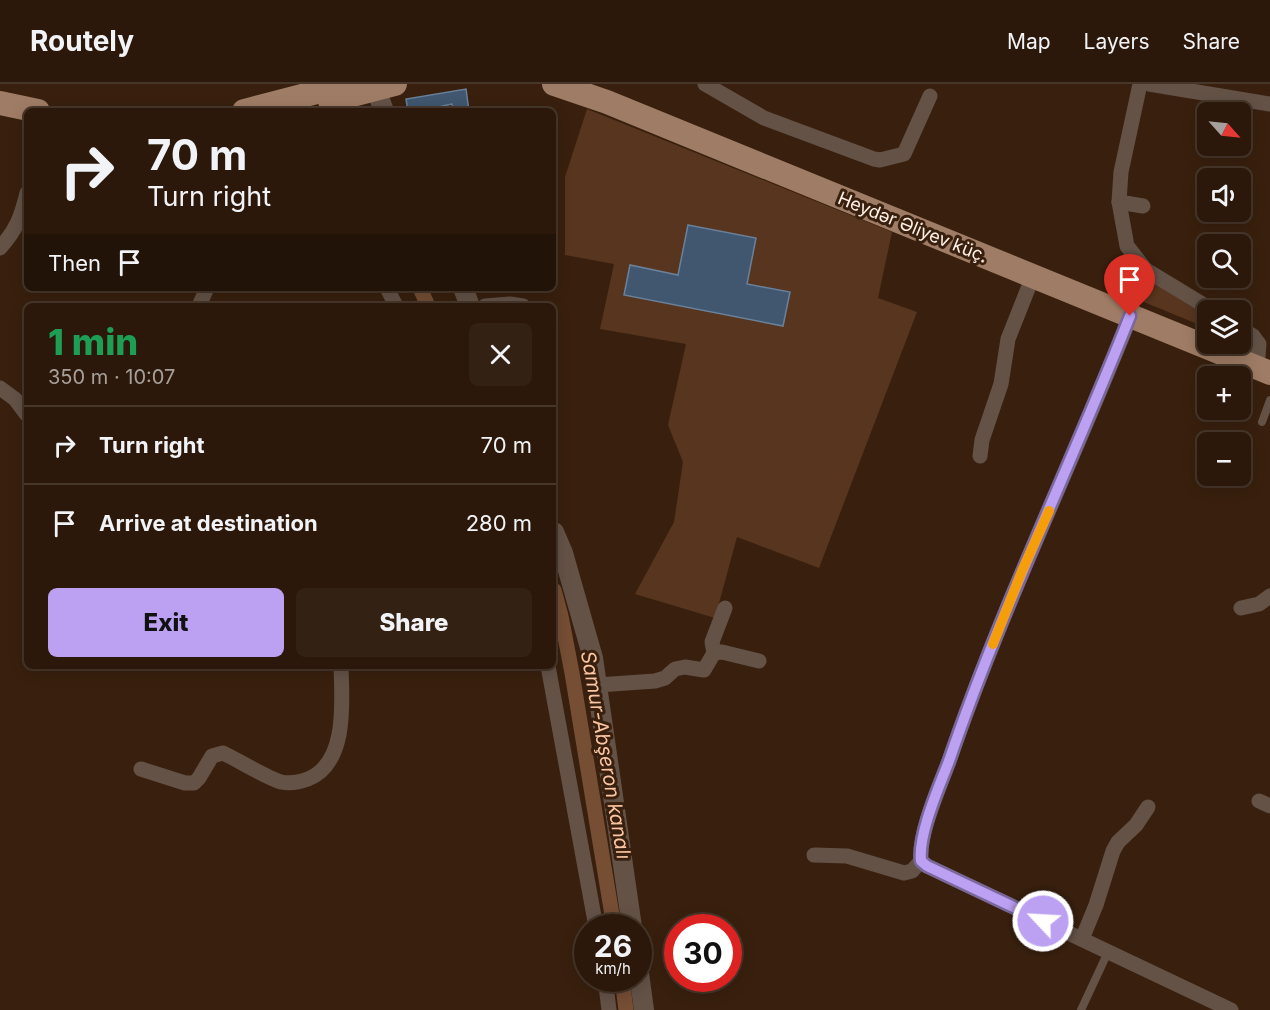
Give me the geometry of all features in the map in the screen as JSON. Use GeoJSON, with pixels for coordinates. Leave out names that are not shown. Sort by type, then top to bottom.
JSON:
{"type":"FeatureCollection","features":[{"type":"Feature","properties":{"kind":"main road","name":"Heydər Əliyev küç."},"geometry":{"type":"LineString","coordinates":[[554,84],[607,102],[1033,276],[1263,356]]}},
{"type":"Feature","properties":{"kind":"main road","name":"Heydər Əliyev küç."},"geometry":{"type":"LineString","coordinates":[[595,84],[1132,311],[1197,332]]}},
{"type":"Feature","properties":{"kind":"main road"},"geometry":{"type":"LineString","coordinates":[[289,107],[365,90]]}},
{"type":"Feature","properties":{"kind":"main road"},"geometry":{"type":"LineString","coordinates":[[0,103],[24,108]]}},
{"type":"Feature","properties":{"kind":"main road"},"geometry":{"type":"LineString","coordinates":[[0,116],[24,120]]}},
{"type":"Feature","properties":{"kind":"street"},"geometry":{"type":"LineString","coordinates":[[705,84],[764,118],[880,160],[904,154],[930,96]]}},
{"type":"Feature","properties":{"kind":"street"},"geometry":{"type":"LineString","coordinates":[[1140,84],[1121,172],[1119,202],[1127,246],[1146,270],[1197,301]]}},
{"type":"Feature","properties":{"kind":"street"},"geometry":{"type":"LineString","coordinates":[[1149,84],[1270,104]]}},
{"type":"Feature","properties":{"kind":"street"},"geometry":{"type":"LineString","coordinates":[[1119,202],[1143,206]]}},
{"type":"Feature","properties":{"kind":"street"},"geometry":{"type":"LineString","coordinates":[[0,248],[12,235],[19,222],[24,204]]}},
{"type":"Feature","properties":{"kind":"street"},"geometry":{"type":"LineString","coordinates":[[980,456],[982,440],[1001,384],[1008,339],[1033,276]]}},
{"type":"Feature","properties":{"kind":"street"},"geometry":{"type":"LineString","coordinates":[[1132,311],[1061,484],[1022,571],[963,718],[927,823],[920,852],[921,861],[927,866],[1231,1010]]}},
{"type":"Feature","properties":{"kind":"street"},"geometry":{"type":"LineString","coordinates":[[1251,341],[1263,356]]}},
{"type":"Feature","properties":{"kind":"street"},"geometry":{"type":"LineString","coordinates":[[0,388],[15,399],[24,411]]}},
{"type":"Feature","properties":{"kind":"street"},"geometry":{"type":"LineString","coordinates":[[556,537],[584,619],[598,685],[630,914]]}},
{"type":"Feature","properties":{"kind":"street"},"geometry":{"type":"LineString","coordinates":[[1241,608],[1259,604],[1270,596]]}},
{"type":"Feature","properties":{"kind":"street"},"geometry":{"type":"LineString","coordinates":[[598,685],[655,681],[665,678],[675,669],[685,667],[704,670],[714,653],[712,642],[725,608]]}},
{"type":"Feature","properties":{"kind":"street"},"geometry":{"type":"LineString","coordinates":[[714,653],[722,652],[759,661]]}},
{"type":"Feature","properties":{"kind":"street"},"geometry":{"type":"LineString","coordinates":[[141,769],[185,783],[194,783],[212,756],[223,753],[280,782],[299,783],[320,774],[334,752],[338,740],[342,704],[341,669]]}},
{"type":"Feature","properties":{"kind":"street"},"geometry":{"type":"LineString","coordinates":[[549,669],[594,914]]}},
{"type":"Feature","properties":{"kind":"street"},"geometry":{"type":"LineString","coordinates":[[1082,939],[1096,905],[1113,851],[1118,842],[1136,825],[1148,807]]}},
{"type":"Feature","properties":{"kind":"street"},"geometry":{"type":"LineString","coordinates":[[814,855],[847,856],[904,873],[912,870],[921,861]]}},
{"type":"Feature","properties":{"kind":"street"},"geometry":{"type":"LineString","coordinates":[[607,992],[609,1010]]}},
{"type":"Feature","properties":{"kind":"street"},"geometry":{"type":"LineString","coordinates":[[642,992],[644,1010]]}},
{"type":"Feature","properties":{"kind":"lane"},"geometry":{"type":"LineString","coordinates":[[1262,422],[1270,400]]}},
{"type":"Feature","properties":{"kind":"lane"},"geometry":{"type":"LineString","coordinates":[[1081,1010],[1108,952]]}},
{"type":"Feature","properties":{"kind":"shaded area"},"geometry":{"type":"Polygon","coordinates":[[[587,109],[892,232],[878,298],[917,312],[819,568],[737,537],[715,618],[635,594],[674,522],[683,462],[668,425],[686,344],[600,329],[614,264],[565,255],[565,177],[587,109]]]}},
{"type":"Feature","properties":{"kind":"shaded area"},"geometry":{"type":"Polygon","coordinates":[[[1147,278],[1197,308],[1197,324],[1139,300],[1147,278]]]}},
{"type":"Feature","properties":{"kind":"building"},"geometry":{"type":"Polygon","coordinates":[[[466,89],[469,108],[453,108],[452,104],[434,108],[408,108],[406,99],[466,89]]]}},
{"type":"Feature","properties":{"kind":"building"},"geometry":{"type":"Polygon","coordinates":[[[688,225],[756,238],[747,284],[790,292],[783,326],[624,295],[630,265],[678,275],[688,225]]]}},
{"type":"Feature","properties":{"kind":"waterway","name":"Samur-Abşeron kanalı"},"geometry":{"type":"LineString","coordinates":[[421,291],[427,303]]}},
{"type":"Feature","properties":{"kind":"waterway","name":"Samur-Abşeron kanalı"},"geometry":{"type":"LineString","coordinates":[[556,597],[572,673],[612,914]]}},
{"type":"Feature","properties":{"kind":"waterway","name":"Samur-Abşeron kanalı"},"geometry":{"type":"LineString","coordinates":[[624,992],[626,1010]]}},
{"type":"Feature","properties":{"kind":"slow traffic"},"geometry":{"type":"LineString","coordinates":[[993,644],[1049,511]]}},
{"type":"Feature","properties":{"kind":"route"},"geometry":{"type":"LineString","coordinates":[[1043,921],[927,866],[921,861],[920,852],[927,823],[963,718],[1022,571],[1093,409],[1130,316]]}}]}
